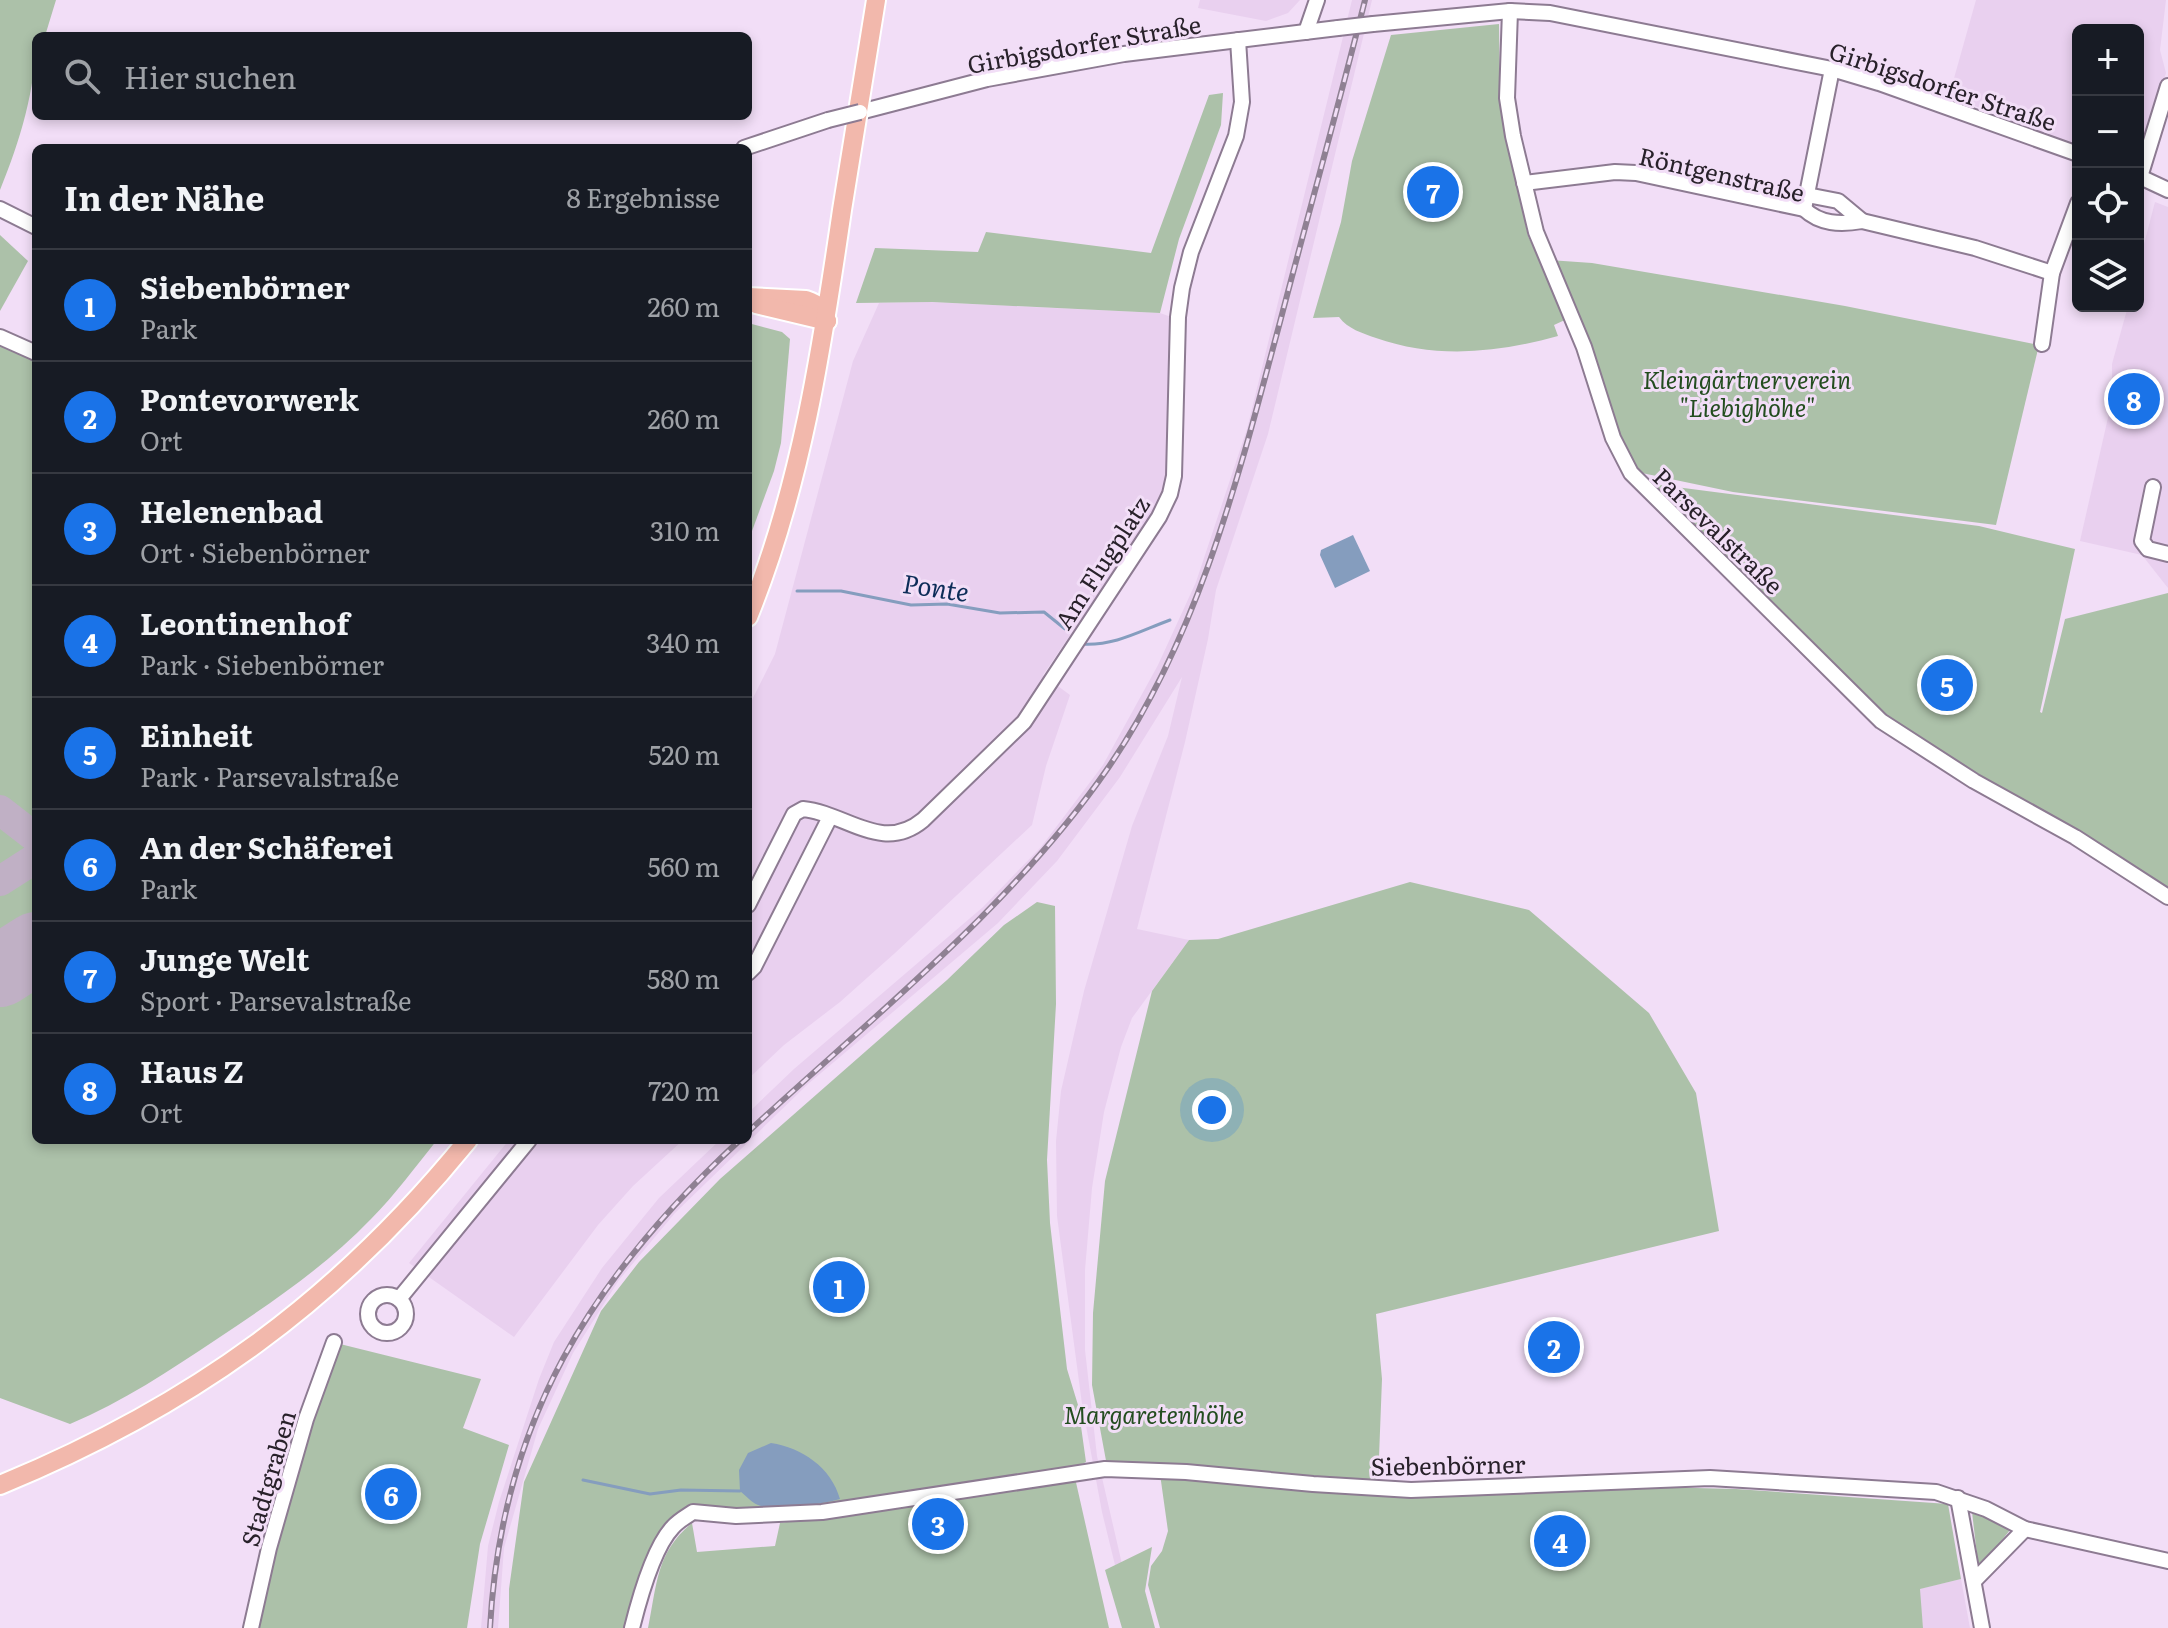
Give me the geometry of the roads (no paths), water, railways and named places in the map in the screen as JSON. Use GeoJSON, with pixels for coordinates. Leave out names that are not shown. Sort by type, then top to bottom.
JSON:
{"type":"FeatureCollection","features":[{"type":"Feature","properties":{"kind":"main road"},"geometry":{"type":"LineString","coordinates":[[752,607],[762,583],[804,438],[827,321],[876,0]]}},
{"type":"Feature","properties":{"kind":"main road"},"geometry":{"type":"LineString","coordinates":[[752,300],[792,297],[811,290],[834,269]]}},
{"type":"Feature","properties":{"kind":"main road"},"geometry":{"type":"LineString","coordinates":[[792,297],[816,303],[827,321]]}},
{"type":"Feature","properties":{"kind":"main road"},"geometry":{"type":"LineString","coordinates":[[752,301],[827,321]]}},
{"type":"Feature","properties":{"kind":"main road"},"geometry":{"type":"LineString","coordinates":[[0,1485],[85,1447],[180,1396],[270,1335],[311,1303],[388,1232],[465,1144]]}},
{"type":"Feature","properties":{"kind":"street"},"geometry":{"type":"LineString","coordinates":[[1306,32],[1317,0]]}},
{"type":"Feature","properties":{"kind":"street","name":"Girbigsdorfer Straße"},"geometry":{"type":"LineString","coordinates":[[752,145],[828,120],[987,79],[1124,54],[1536,6],[1832,69],[2072,152]]}},
{"type":"Feature","properties":{"kind":"street","name":"Parsevalstraße"},"geometry":{"type":"LineString","coordinates":[[1510,11],[1507,98],[1524,183],[1545,257],[1584,347],[1613,438],[1620,456],[1639,483],[1881,721],[1974,781],[2075,837],[2168,897]]}},
{"type":"Feature","properties":{"kind":"street","name":"Am Flugplatz"},"geometry":{"type":"LineString","coordinates":[[752,897],[794,814],[803,809],[874,832],[895,834],[911,830],[923,820],[1024,722],[1159,517],[1170,494],[1174,476],[1178,317],[1182,288],[1191,252],[1236,136],[1242,102],[1238,40]]}},
{"type":"Feature","properties":{"kind":"street"},"geometry":{"type":"LineString","coordinates":[[1805,202],[1832,69]]}},
{"type":"Feature","properties":{"kind":"street"},"geometry":{"type":"LineString","coordinates":[[2142,168],[2168,86]]}},
{"type":"Feature","properties":{"kind":"street","name":"Röntgenstraße"},"geometry":{"type":"LineString","coordinates":[[1524,183],[1615,172],[1636,173],[1805,202],[1838,201],[1862,221]]}},
{"type":"Feature","properties":{"kind":"street"},"geometry":{"type":"LineString","coordinates":[[2144,179],[2168,190]]}},
{"type":"Feature","properties":{"kind":"street","name":"Röntgenstraße"},"geometry":{"type":"LineString","coordinates":[[1805,202],[1814,219],[1844,224],[1862,221],[1975,248],[2052,273]]}},
{"type":"Feature","properties":{"kind":"street"},"geometry":{"type":"LineString","coordinates":[[0,209],[32,225]]}},
{"type":"Feature","properties":{"kind":"street"},"geometry":{"type":"LineString","coordinates":[[2042,344],[2052,273],[2072,219]]}},
{"type":"Feature","properties":{"kind":"street"},"geometry":{"type":"LineString","coordinates":[[0,337],[32,351]]}},
{"type":"Feature","properties":{"kind":"street"},"geometry":{"type":"LineString","coordinates":[[2153,487],[2142,541],[2148,549],[2168,554]]}},
{"type":"Feature","properties":{"kind":"street"},"geometry":{"type":"LineString","coordinates":[[752,969],[830,817]]}},
{"type":"Feature","properties":{"kind":"street"},"geometry":{"type":"LineString","coordinates":[[399,1299],[526,1144]]}},
{"type":"Feature","properties":{"kind":"street","name":"Stadtgraben"},"geometry":{"type":"LineString","coordinates":[[251,1628],[277,1519],[306,1419],[334,1342]]}},
{"type":"Feature","properties":{"kind":"street","name":"Siebenbörner"},"geometry":{"type":"LineString","coordinates":[[632,1628],[640,1593],[659,1550],[672,1527],[693,1512],[736,1516],[822,1512],[1097,1469],[1141,1469],[1411,1490],[1710,1478],[1936,1492],[1958,1498],[2025,1529],[2168,1561]]}},
{"type":"Feature","properties":{"kind":"street"},"geometry":{"type":"LineString","coordinates":[[1958,1498],[1982,1628]]}},
{"type":"Feature","properties":{"kind":"street"},"geometry":{"type":"LineString","coordinates":[[1974,1581],[2025,1529]]}},
{"type":"Feature","properties":{"kind":"water"},"geometry":{"type":"Polygon","coordinates":[[[1353,535],[1370,571],[1335,588],[1320,555],[1321,550],[1353,535]]]}},
{"type":"Feature","properties":{"kind":"water"},"geometry":{"type":"Polygon","coordinates":[[[771,1443],[794,1449],[814,1461],[830,1477],[840,1499],[780,1507],[761,1506],[750,1500],[740,1491],[739,1470],[748,1453],[771,1443]]]}},
{"type":"Feature","properties":{"kind":"waterway","name":"Ponte"},"geometry":{"type":"LineString","coordinates":[[797,591],[841,591],[911,605],[947,604],[1000,613],[1044,612],[1065,629]]}},
{"type":"Feature","properties":{"kind":"waterway","name":"Ponte"},"geometry":{"type":"LineString","coordinates":[[1082,644],[1116,640],[1170,620]]}},
{"type":"Feature","properties":{"kind":"waterway","name":"Siebenbörner"},"geometry":{"type":"LineString","coordinates":[[583,1480],[650,1494],[681,1490],[740,1491]]}},
{"type":"Feature","properties":{"kind":"railway"},"geometry":{"type":"LineString","coordinates":[[752,1128],[985,914],[1071,818],[1108,768],[1140,716],[1192,609],[1231,496],[1365,0]]}},
{"type":"Feature","properties":{"kind":"railway"},"geometry":{"type":"LineString","coordinates":[[490,1628],[498,1553],[513,1484],[535,1419],[563,1358],[598,1300],[640,1245],[687,1192],[736,1144]]}},
{"type":"Feature","properties":{"kind":"place","name":"Junge Welt"},"geometry":{"type":"Point","coordinates":[1433,192]}},
{"type":"Feature","properties":{"kind":"place","name":"Haus Z"},"geometry":{"type":"Point","coordinates":[2134,399]}},
{"type":"Feature","properties":{"kind":"place","name":"Einheit"},"geometry":{"type":"Point","coordinates":[1947,685]}},
{"type":"Feature","properties":{"kind":"place","name":"Siebenbörner"},"geometry":{"type":"Point","coordinates":[839,1287]}},
{"type":"Feature","properties":{"kind":"place","name":"Pontevorwerk"},"geometry":{"type":"Point","coordinates":[1554,1347]}},
{"type":"Feature","properties":{"kind":"place","name":"An der Schäferei"},"geometry":{"type":"Point","coordinates":[391,1494]}},
{"type":"Feature","properties":{"kind":"place","name":"Helenenbad"},"geometry":{"type":"Point","coordinates":[938,1524]}},
{"type":"Feature","properties":{"kind":"place","name":"Leontinenhof"},"geometry":{"type":"Point","coordinates":[1560,1541]}},
{"type":"Feature","properties":{"kind":"park label","name":"Kleingärtnerverein \"Liebighöhe\""},"geometry":{"type":"Point","coordinates":[1747,392]}},
{"type":"Feature","properties":{"kind":"park label","name":"Margaretenhöhe"},"geometry":{"type":"Point","coordinates":[1154,1413]}}]}
